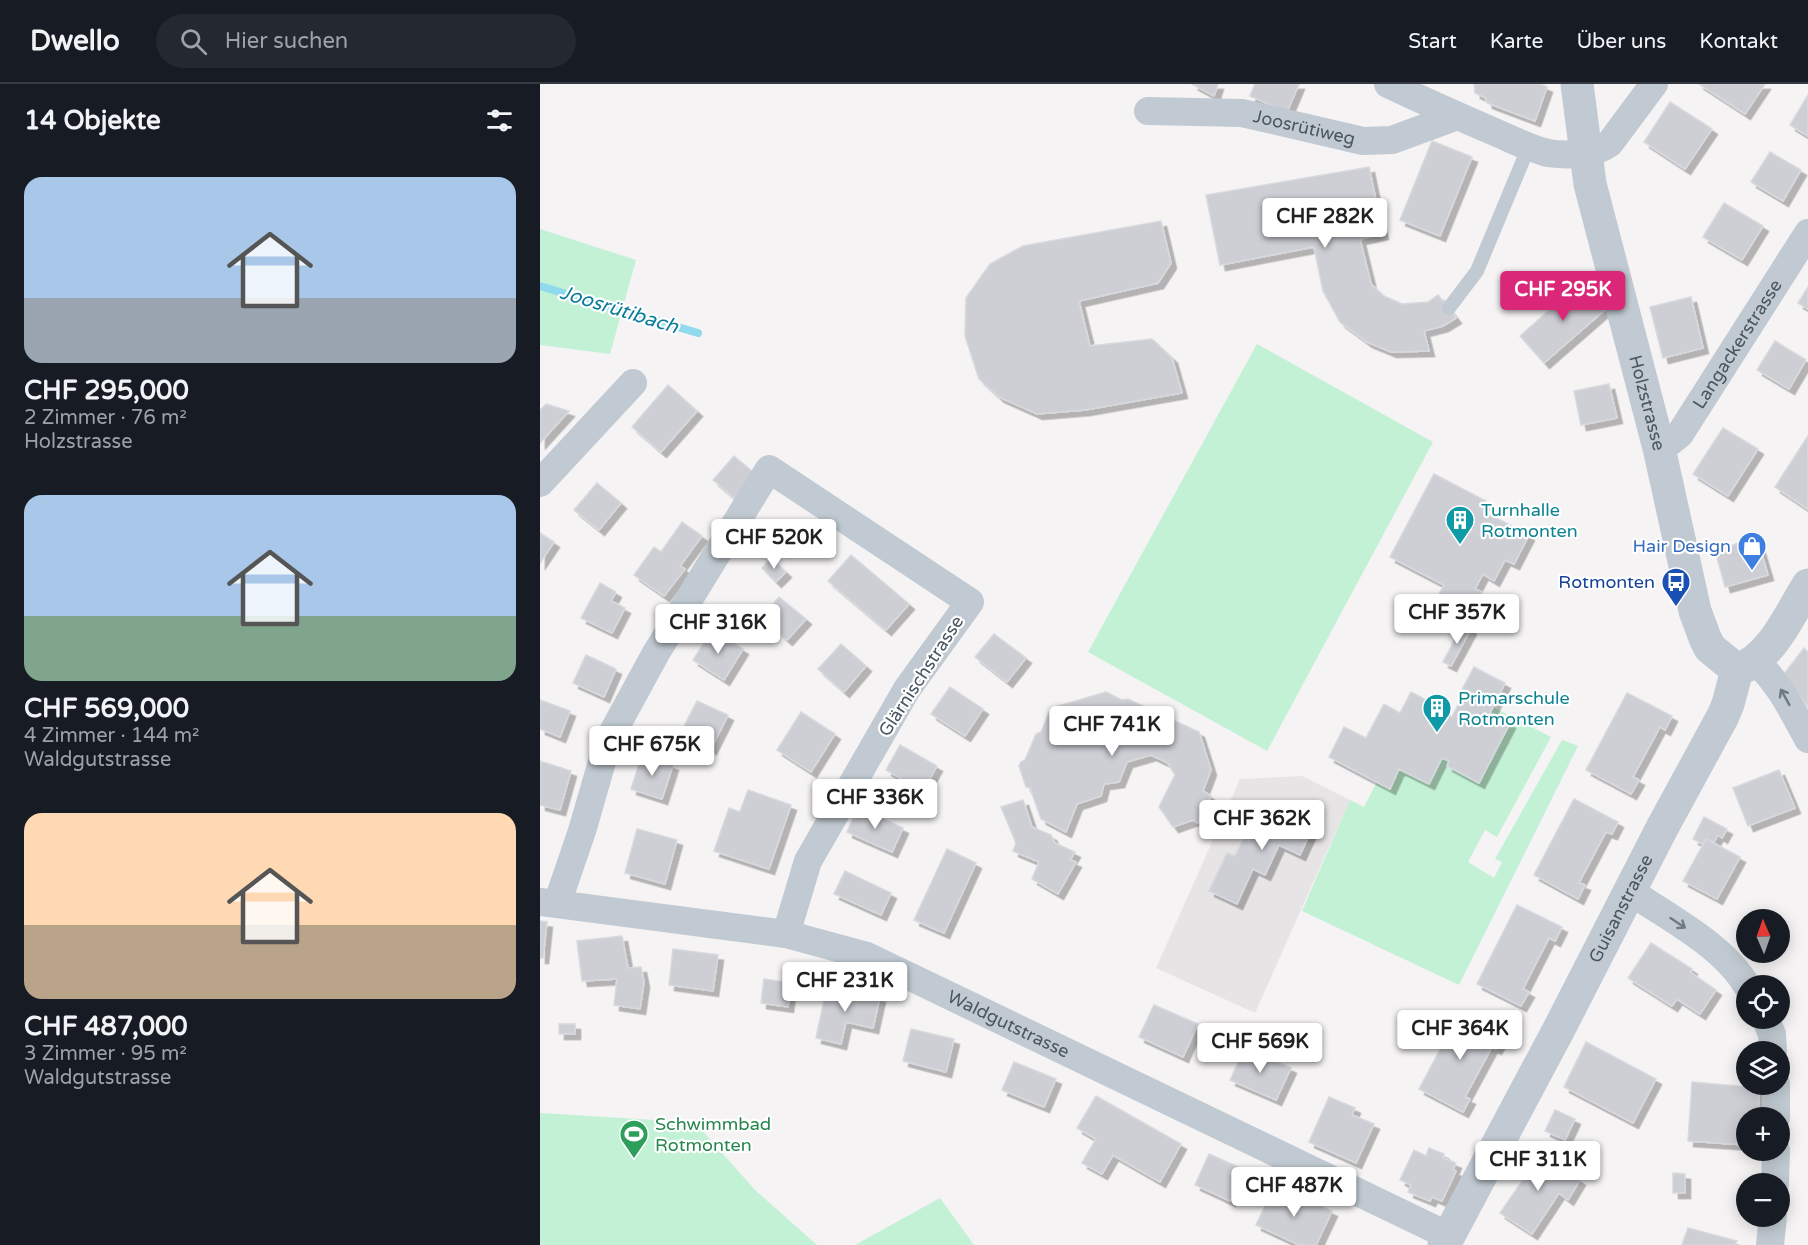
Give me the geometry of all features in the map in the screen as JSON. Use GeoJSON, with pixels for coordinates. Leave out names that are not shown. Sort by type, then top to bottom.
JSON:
{"type":"FeatureCollection","features":[{"type":"Feature","properties":{"kind":"street"},"geometry":{"type":"LineString","coordinates":[[1388,84],[1534,148],[1549,153],[1586,154],[1601,150],[1610,143],[1654,84]]}},
{"type":"Feature","properties":{"kind":"street","name":"Holzstrasse"},"geometry":{"type":"LineString","coordinates":[[1577,84],[1590,184],[1659,447],[1695,611],[1710,648],[1746,665]]}},
{"type":"Feature","properties":{"kind":"street","name":"Joosrütiweg"},"geometry":{"type":"LineString","coordinates":[[1148,111],[1242,112],[1363,141],[1392,140],[1457,116]]}},
{"type":"Feature","properties":{"kind":"street","name":"Langackerstrasse"},"geometry":{"type":"LineString","coordinates":[[1659,447],[1680,434],[1808,233]]}},
{"type":"Feature","properties":{"kind":"street"},"geometry":{"type":"LineString","coordinates":[[540,483],[633,383]]}},
{"type":"Feature","properties":{"kind":"street","name":"Glärnischstrasse"},"geometry":{"type":"LineString","coordinates":[[548,903],[582,831],[608,741],[656,653],[769,469],[970,602],[907,689],[808,861],[786,934]]}},
{"type":"Feature","properties":{"kind":"street","name":"Guisanstrasse"},"geometry":{"type":"LineString","coordinates":[[1447,1240],[1554,1039],[1629,891],[1723,717],[1746,665],[1775,639],[1802,608]]}},
{"type":"Feature","properties":{"kind":"street"},"geometry":{"type":"LineString","coordinates":[[1746,665],[1771,676],[1782,690],[1808,739]]}},
{"type":"Feature","properties":{"kind":"street"},"geometry":{"type":"LineString","coordinates":[[1629,891],[1717,950],[1740,975]]}},
{"type":"Feature","properties":{"kind":"street","name":"Waldgutstrasse"},"geometry":{"type":"LineString","coordinates":[[548,903],[786,934],[867,956],[1447,1240]]}},
{"type":"Feature","properties":{"kind":"street"},"geometry":{"type":"LineString","coordinates":[[1770,1245],[1772,1227]]}},
{"type":"Feature","properties":{"kind":"lane"},"geometry":{"type":"LineString","coordinates":[[1449,308],[1477,271],[1524,158],[1534,148]]}},
{"type":"Feature","properties":{"kind":"shaded area"},"geometry":{"type":"Polygon","coordinates":[[[1302,776],[1350,800],[1255,1013],[1156,968],[1240,779],[1302,776]]]}},
{"type":"Feature","properties":{"kind":"green space"},"geometry":{"type":"Polygon","coordinates":[[[540,229],[636,260],[610,354],[540,345],[540,229]]]}},
{"type":"Feature","properties":{"kind":"green space"},"geometry":{"type":"Polygon","coordinates":[[[1257,344],[1433,442],[1267,751],[1088,652],[1257,344]]]}},
{"type":"Feature","properties":{"kind":"green space"},"geometry":{"type":"Polygon","coordinates":[[[1493,707],[1551,737],[1497,837],[1485,830],[1468,862],[1494,878],[1502,862],[1495,859],[1562,740],[1578,746],[1459,985],[1302,911],[1350,800],[1364,807],[1377,782],[1390,788],[1399,769],[1429,784],[1442,758],[1449,761],[1447,766],[1479,782],[1490,713],[1493,707]]]}},
{"type":"Feature","properties":{"kind":"green space","name":"Schwimmbad Rotmonten"},"geometry":{"type":"Polygon","coordinates":[[[540,1113],[655,1120],[699,1127],[755,1190],[817,1245],[540,1245],[540,1113]]]}},
{"type":"Feature","properties":{"kind":"green space"},"geometry":{"type":"Polygon","coordinates":[[[940,1198],[974,1245],[855,1245],[940,1198]]]}},
{"type":"Feature","properties":{"kind":"building"},"geometry":{"type":"Polygon","coordinates":[[[1192,84],[1218,84],[1214,96],[1192,84]]]}},
{"type":"Feature","properties":{"kind":"building"},"geometry":{"type":"Polygon","coordinates":[[[1255,84],[1299,84],[1287,112],[1250,96],[1255,84]]]}},
{"type":"Feature","properties":{"kind":"building"},"geometry":{"type":"Polygon","coordinates":[[[1474,84],[1540,84],[1547,87],[1535,121],[1487,103],[1486,98],[1475,93],[1474,84]]]}},
{"type":"Feature","properties":{"kind":"building"},"geometry":{"type":"Polygon","coordinates":[[[1699,84],[1765,84],[1745,114],[1699,84]]]}},
{"type":"Feature","properties":{"kind":"building"},"geometry":{"type":"Polygon","coordinates":[[[1808,95],[1808,136],[1790,125],[1808,95]]]}},
{"type":"Feature","properties":{"kind":"building"},"geometry":{"type":"Polygon","coordinates":[[[1670,102],[1712,129],[1685,169],[1644,142],[1670,102]]]}},
{"type":"Feature","properties":{"kind":"building"},"geometry":{"type":"Polygon","coordinates":[[[1432,141],[1472,157],[1440,236],[1400,220],[1432,141]]]}},
{"type":"Feature","properties":{"kind":"building"},"geometry":{"type":"Polygon","coordinates":[[[1770,152],[1801,170],[1783,201],[1751,182],[1770,152]]]}},
{"type":"Feature","properties":{"kind":"building"},"geometry":{"type":"Polygon","coordinates":[[[1369,167],[1383,234],[1360,239],[1371,284],[1384,296],[1402,304],[1428,302],[1438,295],[1456,318],[1443,326],[1424,331],[1429,351],[1391,352],[1367,342],[1340,322],[1323,291],[1314,247],[1220,265],[1206,195],[1369,167]]]}},
{"type":"Feature","properties":{"kind":"building"},"geometry":{"type":"Polygon","coordinates":[[[1724,203],[1763,226],[1742,260],[1703,237],[1724,203]]]}},
{"type":"Feature","properties":{"kind":"building"},"geometry":{"type":"Polygon","coordinates":[[[1161,221],[1171,263],[1158,283],[1079,301],[1090,346],[1152,339],[1172,358],[1182,393],[1085,410],[1037,414],[999,397],[979,379],[965,336],[966,298],[990,264],[1023,246],[1161,221]]]}},
{"type":"Feature","properties":{"kind":"building"},"geometry":{"type":"Polygon","coordinates":[[[1582,281],[1606,309],[1544,363],[1520,336],[1582,281]]]}},
{"type":"Feature","properties":{"kind":"building"},"geometry":{"type":"Polygon","coordinates":[[[1808,287],[1808,309],[1798,303],[1808,287]]]}},
{"type":"Feature","properties":{"kind":"building"},"geometry":{"type":"Polygon","coordinates":[[[1691,297],[1703,348],[1663,358],[1650,307],[1691,297]]]}},
{"type":"Feature","properties":{"kind":"building"},"geometry":{"type":"Polygon","coordinates":[[[1775,341],[1806,360],[1789,389],[1757,370],[1775,341]]]}},
{"type":"Feature","properties":{"kind":"building"},"geometry":{"type":"Polygon","coordinates":[[[1609,384],[1617,418],[1581,425],[1574,391],[1609,384]]]}},
{"type":"Feature","properties":{"kind":"building"},"geometry":{"type":"Polygon","coordinates":[[[668,385],[697,411],[661,452],[632,427],[668,385]]]}},
{"type":"Feature","properties":{"kind":"building"},"geometry":{"type":"Polygon","coordinates":[[[546,404],[569,411],[540,443],[540,410],[546,404]]]}},
{"type":"Feature","properties":{"kind":"building"},"geometry":{"type":"Polygon","coordinates":[[[1723,428],[1758,449],[1728,496],[1693,474],[1723,428]]]}},
{"type":"Feature","properties":{"kind":"building"},"geometry":{"type":"Polygon","coordinates":[[[1808,436],[1808,509],[1775,487],[1808,436]]]}},
{"type":"Feature","properties":{"kind":"building"},"geometry":{"type":"Polygon","coordinates":[[[734,456],[759,477],[738,501],[713,480],[734,456]]]}},
{"type":"Feature","properties":{"kind":"building","name":"Turnhalle Rotmonten"},"geometry":{"type":"Polygon","coordinates":[[[1434,474],[1486,501],[1481,510],[1529,535],[1514,564],[1505,560],[1494,581],[1483,574],[1475,589],[1482,592],[1472,613],[1438,596],[1444,585],[1390,557],[1434,474]]]}},
{"type":"Feature","properties":{"kind":"building"},"geometry":{"type":"Polygon","coordinates":[[[597,483],[621,503],[599,530],[574,510],[597,483]]]}},
{"type":"Feature","properties":{"kind":"building"},"geometry":{"type":"Polygon","coordinates":[[[682,522],[702,536],[680,566],[685,569],[664,596],[634,575],[654,547],[661,552],[682,522]]]}},
{"type":"Feature","properties":{"kind":"building"},"geometry":{"type":"Polygon","coordinates":[[[540,533],[554,542],[540,563],[540,533]]]}},
{"type":"Feature","properties":{"kind":"building"},"geometry":{"type":"Polygon","coordinates":[[[1757,538],[1768,575],[1725,587],[1715,550],[1757,538]]]}},
{"type":"Feature","properties":{"kind":"building"},"geometry":{"type":"Polygon","coordinates":[[[851,555],[909,604],[886,630],[828,581],[851,555]]]}},
{"type":"Feature","properties":{"kind":"building"},"geometry":{"type":"Polygon","coordinates":[[[771,558],[786,572],[776,582],[762,568],[771,558]]]}},
{"type":"Feature","properties":{"kind":"building"},"geometry":{"type":"Polygon","coordinates":[[[600,583],[616,592],[611,601],[625,608],[612,633],[581,618],[600,583]]]}},
{"type":"Feature","properties":{"kind":"building"},"geometry":{"type":"Polygon","coordinates":[[[779,597],[806,619],[787,640],[761,618],[779,597]]]}},
{"type":"Feature","properties":{"kind":"building"},"geometry":{"type":"Polygon","coordinates":[[[1463,624],[1471,629],[1451,666],[1443,662],[1463,624]]]}},
{"type":"Feature","properties":{"kind":"building"},"geometry":{"type":"Polygon","coordinates":[[[712,630],[743,649],[724,680],[693,660],[712,630]]]}},
{"type":"Feature","properties":{"kind":"building"},"geometry":{"type":"Polygon","coordinates":[[[994,634],[1026,658],[1007,682],[975,657],[994,634]]]}},
{"type":"Feature","properties":{"kind":"building"},"geometry":{"type":"Polygon","coordinates":[[[841,644],[866,666],[844,692],[818,669],[841,644]]]}},
{"type":"Feature","properties":{"kind":"building"},"geometry":{"type":"Polygon","coordinates":[[[1804,648],[1808,652],[1808,707],[1784,674],[1804,648]]]}},
{"type":"Feature","properties":{"kind":"building"},"geometry":{"type":"Polygon","coordinates":[[[586,655],[616,669],[604,697],[573,683],[586,655]]]}},
{"type":"Feature","properties":{"kind":"building","name":"Primarschule Rotmonten"},"geometry":{"type":"Polygon","coordinates":[[[1474,667],[1505,683],[1490,713],[1510,723],[1479,783],[1447,766],[1449,761],[1442,758],[1429,784],[1399,769],[1390,789],[1329,757],[1344,727],[1366,738],[1384,704],[1400,713],[1411,692],[1442,708],[1441,711],[1452,717],[1461,699],[1458,697],[1474,667]]]}},
{"type":"Feature","properties":{"kind":"building"},"geometry":{"type":"Polygon","coordinates":[[[950,687],[983,709],[965,736],[931,714],[950,687]]]}},
{"type":"Feature","properties":{"kind":"building"},"geometry":{"type":"Polygon","coordinates":[[[1106,692],[1122,700],[1128,699],[1199,732],[1211,770],[1203,791],[1211,796],[1198,823],[1193,820],[1173,827],[1159,807],[1175,775],[1168,763],[1151,755],[1127,762],[1119,782],[1104,784],[1101,796],[1077,804],[1066,832],[1041,819],[1030,788],[1026,787],[1019,766],[1021,762],[1025,760],[1036,734],[1041,732],[1051,708],[1106,692]]]}},
{"type":"Feature","properties":{"kind":"building"},"geometry":{"type":"Polygon","coordinates":[[[1627,693],[1672,716],[1665,730],[1660,727],[1633,777],[1639,780],[1631,794],[1586,770],[1627,693]]]}},
{"type":"Feature","properties":{"kind":"building"},"geometry":{"type":"Polygon","coordinates":[[[540,700],[570,711],[560,737],[540,729],[540,700]]]}},
{"type":"Feature","properties":{"kind":"building"},"geometry":{"type":"Polygon","coordinates":[[[697,701],[728,715],[711,749],[680,734],[697,701]]]}},
{"type":"Feature","properties":{"kind":"building"},"geometry":{"type":"Polygon","coordinates":[[[801,712],[835,734],[811,772],[777,750],[801,712]]]}},
{"type":"Feature","properties":{"kind":"building"},"geometry":{"type":"Polygon","coordinates":[[[900,745],[937,766],[923,791],[886,770],[900,745]]]}},
{"type":"Feature","properties":{"kind":"building"},"geometry":{"type":"Polygon","coordinates":[[[642,755],[673,765],[662,799],[631,789],[642,755]]]}},
{"type":"Feature","properties":{"kind":"building"},"geometry":{"type":"Polygon","coordinates":[[[540,761],[571,771],[560,810],[540,805],[540,761]]]}},
{"type":"Feature","properties":{"kind":"building"},"geometry":{"type":"Polygon","coordinates":[[[1779,770],[1795,808],[1748,826],[1733,788],[1779,770]]]}},
{"type":"Feature","properties":{"kind":"building"},"geometry":{"type":"Polygon","coordinates":[[[748,790],[791,805],[769,869],[714,851],[729,808],[740,812],[748,790]]]}},
{"type":"Feature","properties":{"kind":"building"},"geometry":{"type":"Polygon","coordinates":[[[1574,799],[1618,822],[1612,834],[1606,832],[1579,883],[1585,885],[1578,899],[1534,875],[1574,799]]]}},
{"type":"Feature","properties":{"kind":"building"},"geometry":{"type":"Polygon","coordinates":[[[1023,800],[1032,827],[1051,835],[1055,843],[1075,852],[1070,860],[1076,862],[1058,894],[1032,879],[1039,862],[1013,851],[1016,843],[1001,807],[1023,800]]]}},
{"type":"Feature","properties":{"kind":"building"},"geometry":{"type":"Polygon","coordinates":[[[1291,803],[1318,816],[1300,855],[1279,845],[1265,875],[1253,869],[1237,904],[1209,891],[1227,853],[1235,856],[1250,825],[1263,831],[1270,815],[1282,820],[1291,803]]]}},
{"type":"Feature","properties":{"kind":"building"},"geometry":{"type":"Polygon","coordinates":[[[858,807],[903,828],[892,852],[847,832],[858,807]]]}},
{"type":"Feature","properties":{"kind":"building"},"geometry":{"type":"Polygon","coordinates":[[[1704,817],[1727,829],[1722,838],[1718,835],[1714,842],[1706,839],[1703,844],[1693,839],[1704,817]]]}},
{"type":"Feature","properties":{"kind":"building"},"geometry":{"type":"Polygon","coordinates":[[[637,829],[677,840],[665,884],[625,873],[637,829]]]}},
{"type":"Feature","properties":{"kind":"building"},"geometry":{"type":"Polygon","coordinates":[[[1706,839],[1740,857],[1717,899],[1683,881],[1706,839]]]}},
{"type":"Feature","properties":{"kind":"building"},"geometry":{"type":"Polygon","coordinates":[[[947,849],[976,863],[944,933],[914,920],[947,849]]]}},
{"type":"Feature","properties":{"kind":"building"},"geometry":{"type":"Polygon","coordinates":[[[845,871],[891,893],[881,915],[834,894],[845,871]]]}},
{"type":"Feature","properties":{"kind":"building"},"geometry":{"type":"Polygon","coordinates":[[[1517,905],[1562,927],[1555,941],[1549,938],[1523,989],[1529,992],[1521,1006],[1477,984],[1517,905]]]}},
{"type":"Feature","properties":{"kind":"building"},"geometry":{"type":"Polygon","coordinates":[[[540,921],[547,922],[543,958],[540,958],[540,921]]]}},
{"type":"Feature","properties":{"kind":"building"},"geometry":{"type":"Polygon","coordinates":[[[622,936],[628,968],[641,967],[644,982],[640,1009],[614,1005],[617,979],[582,981],[577,941],[622,936]]]}},
{"type":"Feature","properties":{"kind":"building"},"geometry":{"type":"Polygon","coordinates":[[[1651,943],[1692,969],[1690,972],[1716,990],[1700,1014],[1677,999],[1672,1006],[1628,978],[1651,943]]]}},
{"type":"Feature","properties":{"kind":"building"},"geometry":{"type":"Polygon","coordinates":[[[673,949],[718,955],[713,991],[669,985],[673,949]]]}},
{"type":"Feature","properties":{"kind":"building"},"geometry":{"type":"Polygon","coordinates":[[[764,979],[791,983],[788,1007],[761,1003],[764,979]]]}},
{"type":"Feature","properties":{"kind":"building"},"geometry":{"type":"Polygon","coordinates":[[[827,986],[880,997],[873,1028],[846,1022],[841,1044],[816,1038],[827,986]]]}},
{"type":"Feature","properties":{"kind":"building"},"geometry":{"type":"Polygon","coordinates":[[[1154,1005],[1198,1024],[1183,1057],[1139,1037],[1154,1005]]]}},
{"type":"Feature","properties":{"kind":"building"},"geometry":{"type":"Polygon","coordinates":[[[1460,1012],[1504,1035],[1496,1049],[1492,1047],[1465,1097],[1470,1099],[1463,1112],[1419,1089],[1460,1012]]]}},
{"type":"Feature","properties":{"kind":"building"},"geometry":{"type":"Polygon","coordinates":[[[559,1024],[575,1024],[575,1034],[559,1034],[559,1024]]]}},
{"type":"Feature","properties":{"kind":"building"},"geometry":{"type":"Polygon","coordinates":[[[911,1029],[954,1039],[946,1072],[903,1061],[911,1029]]]}},
{"type":"Feature","properties":{"kind":"building"},"geometry":{"type":"Polygon","coordinates":[[[1586,1042],[1656,1079],[1633,1123],[1564,1087],[1586,1042]]]}},
{"type":"Feature","properties":{"kind":"building"},"geometry":{"type":"Polygon","coordinates":[[[1245,1048],[1291,1068],[1276,1100],[1230,1080],[1245,1048]]]}},
{"type":"Feature","properties":{"kind":"building"},"geometry":{"type":"Polygon","coordinates":[[[1014,1062],[1056,1079],[1044,1107],[1002,1090],[1014,1062]]]}},
{"type":"Feature","properties":{"kind":"building"},"geometry":{"type":"Polygon","coordinates":[[[1692,1082],[1736,1086],[1736,1095],[1759,1095],[1758,1107],[1736,1107],[1736,1144],[1688,1141],[1692,1082]]]}},
{"type":"Feature","properties":{"kind":"building"},"geometry":{"type":"Polygon","coordinates":[[[1096,1096],[1181,1144],[1160,1182],[1113,1155],[1102,1174],[1082,1163],[1096,1139],[1077,1128],[1096,1096]]]}},
{"type":"Feature","properties":{"kind":"building"},"geometry":{"type":"Polygon","coordinates":[[[1329,1097],[1355,1108],[1352,1115],[1374,1124],[1356,1163],[1309,1142],[1329,1097]]]}},
{"type":"Feature","properties":{"kind":"building"},"geometry":{"type":"Polygon","coordinates":[[[1555,1110],[1575,1119],[1565,1140],[1545,1131],[1555,1110]]]}},
{"type":"Feature","properties":{"kind":"building"},"geometry":{"type":"Polygon","coordinates":[[[1429,1148],[1444,1154],[1443,1158],[1456,1163],[1453,1170],[1456,1171],[1442,1201],[1432,1197],[1430,1201],[1408,1192],[1411,1185],[1400,1180],[1414,1150],[1426,1156],[1429,1148]]]}},
{"type":"Feature","properties":{"kind":"building"},"geometry":{"type":"Polygon","coordinates":[[[1533,1150],[1580,1180],[1568,1200],[1559,1193],[1532,1234],[1500,1213],[1531,1168],[1523,1163],[1533,1150]]]}},
{"type":"Feature","properties":{"kind":"building"},"geometry":{"type":"Polygon","coordinates":[[[1209,1154],[1245,1170],[1230,1201],[1195,1185],[1209,1154]]]}},
{"type":"Feature","properties":{"kind":"building"},"geometry":{"type":"Polygon","coordinates":[[[1673,1173],[1685,1174],[1685,1193],[1673,1193],[1673,1173]]]}},
{"type":"Feature","properties":{"kind":"building"},"geometry":{"type":"Polygon","coordinates":[[[1275,1185],[1332,1211],[1316,1245],[1299,1245],[1256,1225],[1275,1185]]]}},
{"type":"Feature","properties":{"kind":"building"},"geometry":{"type":"Polygon","coordinates":[[[1688,1228],[1737,1241],[1735,1245],[1682,1245],[1688,1228]]]}},
{"type":"Feature","properties":{"kind":"waterway","name":"Joosrütibach"},"geometry":{"type":"LineString","coordinates":[[540,286],[698,333]]}},
{"type":"Feature","properties":{"kind":"place","name":"Turnhalle Rotmonten"},"geometry":{"type":"Point","coordinates":[1460,546]}},
{"type":"Feature","properties":{"kind":"place","name":"Hair Design"},"geometry":{"type":"Point","coordinates":[1752,572]}},
{"type":"Feature","properties":{"kind":"place","name":"Rotmonten"},"geometry":{"type":"Point","coordinates":[1676,608]}},
{"type":"Feature","properties":{"kind":"place","name":"Primarschule Rotmonten"},"geometry":{"type":"Point","coordinates":[1437,734]}},
{"type":"Feature","properties":{"kind":"place","name":"Schwimmbad Rotmonten"},"geometry":{"type":"Point","coordinates":[634,1160]}}]}
